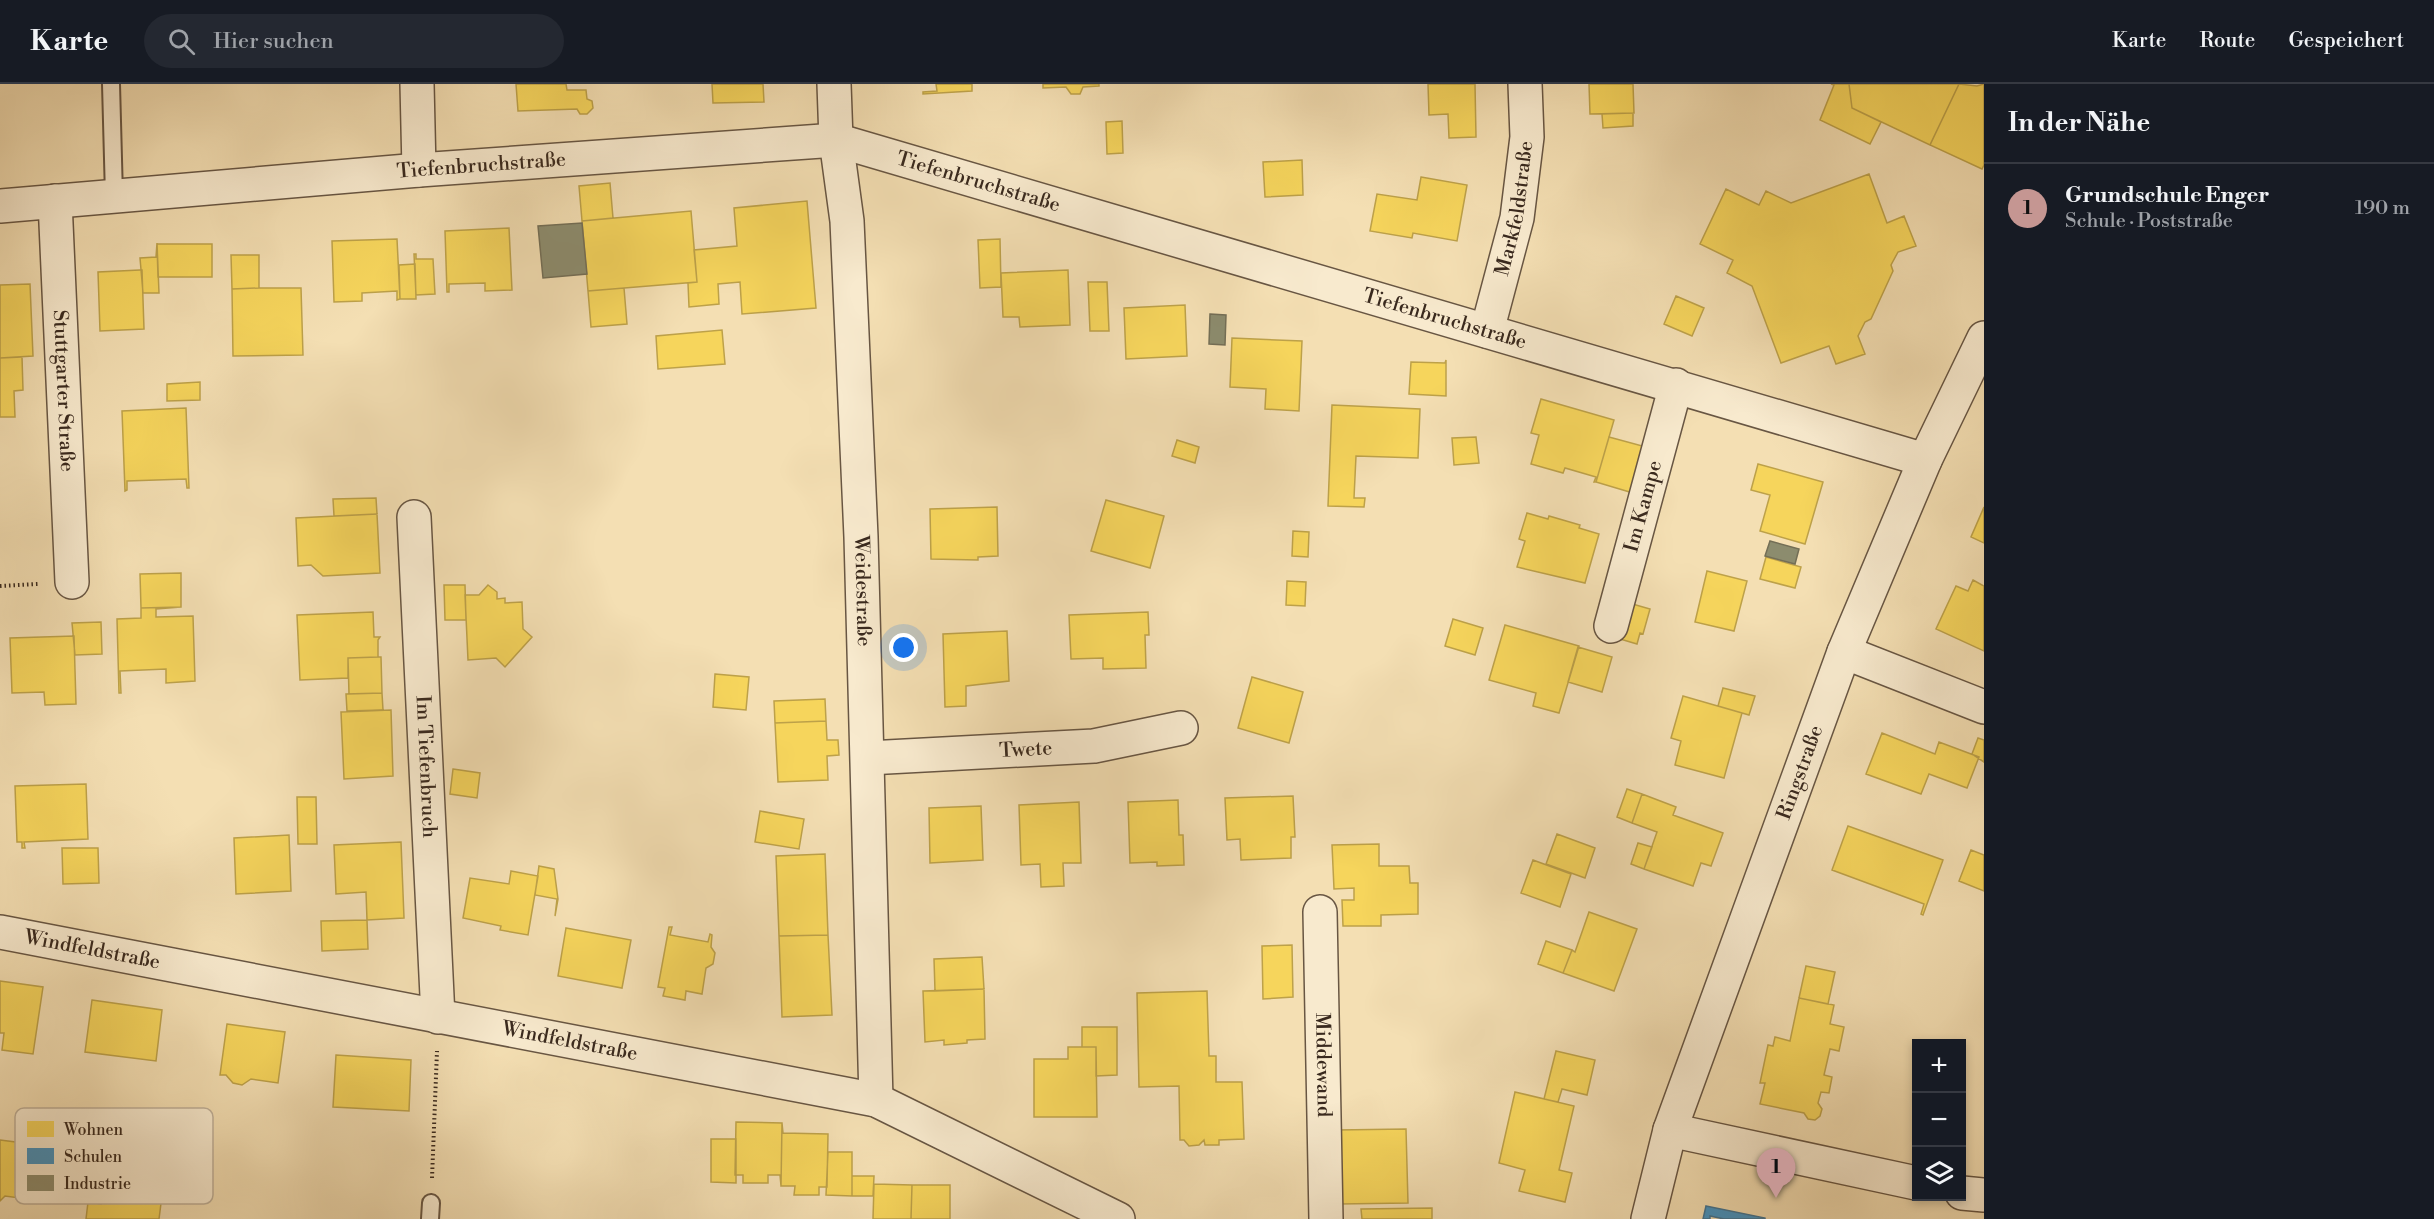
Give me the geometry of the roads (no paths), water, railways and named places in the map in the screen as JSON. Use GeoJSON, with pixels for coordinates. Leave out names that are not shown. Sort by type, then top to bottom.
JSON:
{"type":"FeatureCollection","features":[{"type":"Feature","properties":{"kind":"street"},"geometry":{"type":"LineString","coordinates":[[417,84],[419,170]]}},
{"type":"Feature","properties":{"kind":"street","name":"Weidestraße"},"geometry":{"type":"LineString","coordinates":[[834,84],[836,140],[847,221],[868,758],[876,1100]]}},
{"type":"Feature","properties":{"kind":"street","name":"Markfeldstraße"},"geometry":{"type":"LineString","coordinates":[[1487,331],[1517,218],[1527,137],[1525,84]]}},
{"type":"Feature","properties":{"kind":"street","name":"Tiefenbruchstraße"},"geometry":{"type":"LineString","coordinates":[[0,206],[419,170],[836,140],[1925,459]]}},
{"type":"Feature","properties":{"kind":"street","name":"Stuttgarter Straße"},"geometry":{"type":"LineString","coordinates":[[55,201],[72,582]]}},
{"type":"Feature","properties":{"kind":"street","name":"Ringstraße"},"geometry":{"type":"LineString","coordinates":[[1648,1219],[1670,1130],[1844,652],[1925,459],[1984,338]]}},
{"type":"Feature","properties":{"kind":"street","name":"Im Kampe"},"geometry":{"type":"LineString","coordinates":[[1611,626],[1676,385]]}},
{"type":"Feature","properties":{"kind":"street","name":"Im Tiefenbruch"},"geometry":{"type":"LineString","coordinates":[[414,517],[438,1017]]}},
{"type":"Feature","properties":{"kind":"street"},"geometry":{"type":"LineString","coordinates":[[1844,652],[1984,707]]}},
{"type":"Feature","properties":{"kind":"street","name":"Twete"},"geometry":{"type":"LineString","coordinates":[[868,758],[1094,746],[1181,728]]}},
{"type":"Feature","properties":{"kind":"street","name":"Middewand"},"geometry":{"type":"LineString","coordinates":[[1320,912],[1326,1219]]}},
{"type":"Feature","properties":{"kind":"street","name":"Windfeldstraße"},"geometry":{"type":"LineString","coordinates":[[0,932],[876,1100],[1118,1219]]}},
{"type":"Feature","properties":{"kind":"street"},"geometry":{"type":"LineString","coordinates":[[1670,1130],[1912,1182]]}},
{"type":"Feature","properties":{"kind":"street"},"geometry":{"type":"LineString","coordinates":[[1966,1193],[1984,1195]]}},
{"type":"Feature","properties":{"kind":"lane"},"geometry":{"type":"LineString","coordinates":[[111,84],[114,196]]}},
{"type":"Feature","properties":{"kind":"place","name":"Grundschule Enger"},"geometry":{"type":"Point","coordinates":[1776,1198]}}]}
